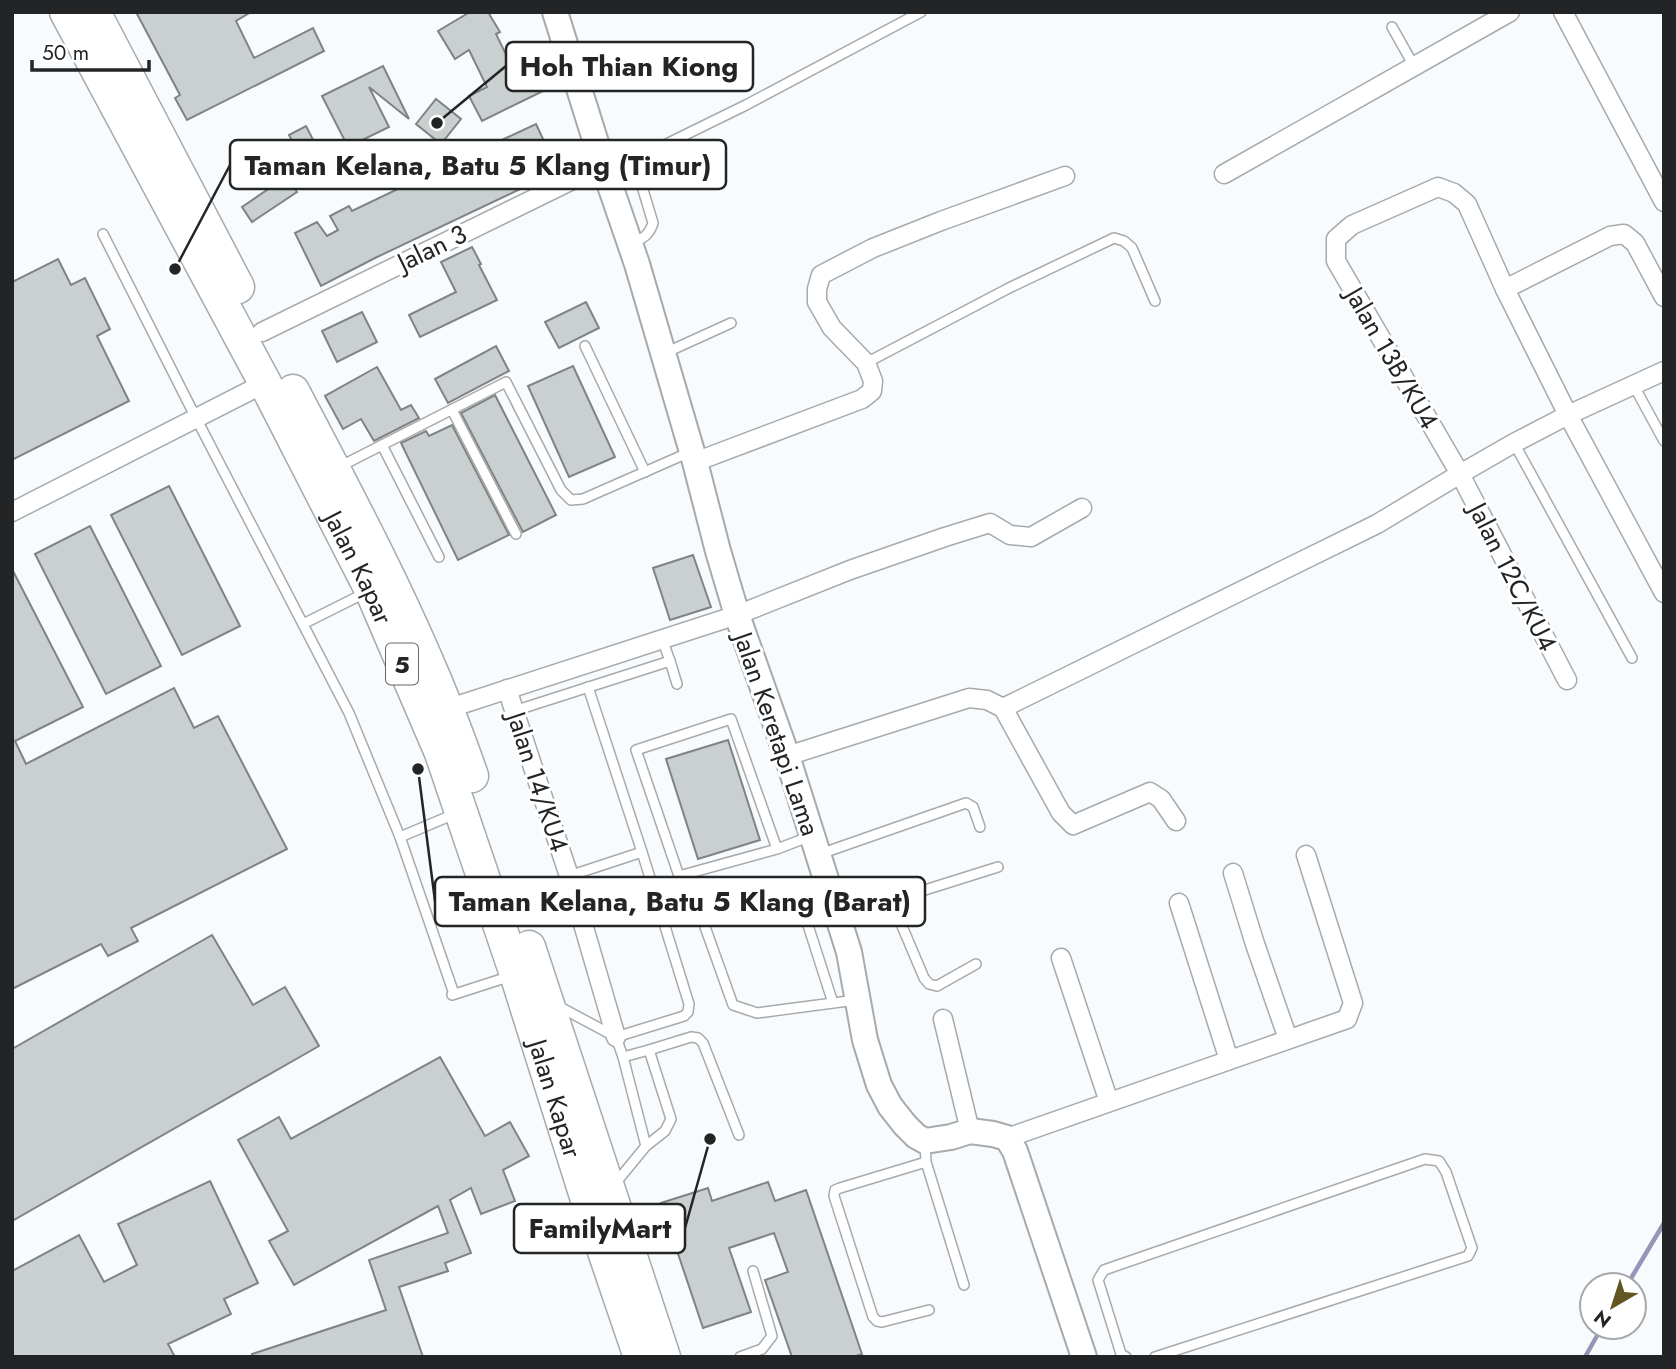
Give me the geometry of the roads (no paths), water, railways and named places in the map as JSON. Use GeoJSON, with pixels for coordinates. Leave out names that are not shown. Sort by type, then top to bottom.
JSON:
{"type":"FeatureCollection","features":[{"type":"Feature","properties":{"kind":"highway","name":"Jalan Kapar"},"geometry":{"type":"LineString","coordinates":[[66,12],[265,383],[370,590],[441,752],[640,1357]]}},
{"type":"Feature","properties":{"kind":"highway","name":"Jalan Kapar"},"geometry":{"type":"LineString","coordinates":[[94,12],[395,589],[447,709],[462,746],[664,1357]]}},
{"type":"Feature","properties":{"kind":"street","name":"Jalan Keretapi Lama"},"geometry":{"type":"LineString","coordinates":[[555,12],[631,243],[737,615],[787,755],[849,952],[846,1001],[865,1040],[879,1085],[890,1105],[926,1152]]}},
{"type":"Feature","properties":{"kind":"street"},"geometry":{"type":"LineString","coordinates":[[1224,174],[1510,12]]}},
{"type":"Feature","properties":{"kind":"street"},"geometry":{"type":"LineString","coordinates":[[1563,12],[1664,202]]}},
{"type":"Feature","properties":{"kind":"street","name":"Jalan 3"},"geometry":{"type":"LineString","coordinates":[[262,332],[605,169]]}},
{"type":"Feature","properties":{"kind":"street"},"geometry":{"type":"LineString","coordinates":[[693,456],[862,399],[872,391],[873,381],[866,363],[832,328],[817,302],[821,275],[941,221],[1065,176]]}},
{"type":"Feature","properties":{"kind":"street","name":"Jalan 13B/KU4"},"geometry":{"type":"LineString","coordinates":[[1460,474],[1336,261],[1336,239],[1352,225],[1438,187],[1454,193],[1467,204],[1505,289]]}},
{"type":"Feature","properties":{"kind":"street"},"geometry":{"type":"LineString","coordinates":[[1664,297],[1636,243],[1623,234],[1610,236],[1505,289],[1568,415],[1664,593]]}},
{"type":"Feature","properties":{"kind":"street"},"geometry":{"type":"LineString","coordinates":[[1003,708],[1377,524],[1514,443],[1664,371]]}},
{"type":"Feature","properties":{"kind":"street"},"geometry":{"type":"LineString","coordinates":[[12,512],[265,383]]}},
{"type":"Feature","properties":{"kind":"street","name":"Jalan 12C/KU4"},"geometry":{"type":"LineString","coordinates":[[1460,474],[1567,680]]}},
{"type":"Feature","properties":{"kind":"street"},"geometry":{"type":"LineString","coordinates":[[447,709],[737,615],[850,570],[945,537],[990,523],[1010,535],[1031,537],[1083,508]]}},
{"type":"Feature","properties":{"kind":"street","name":"Jalan 14/KU4"},"geometry":{"type":"LineString","coordinates":[[507,689],[569,876],[616,1037]]}},
{"type":"Feature","properties":{"kind":"street"},"geometry":{"type":"LineString","coordinates":[[787,755],[969,698],[987,700],[1003,708],[1061,813],[1073,825],[1150,792],[1161,799],[1176,821]]}},
{"type":"Feature","properties":{"kind":"street"},"geometry":{"type":"LineString","coordinates":[[1007,1138],[1347,1019],[1353,1003],[1306,855]]}},
{"type":"Feature","properties":{"kind":"street"},"geometry":{"type":"LineString","coordinates":[[1233,873],[1289,1040]]}},
{"type":"Feature","properties":{"kind":"street"},"geometry":{"type":"LineString","coordinates":[[1179,903],[1229,1060]]}},
{"type":"Feature","properties":{"kind":"street"},"geometry":{"type":"LineString","coordinates":[[1061,958],[1109,1102]]}},
{"type":"Feature","properties":{"kind":"street"},"geometry":{"type":"LineString","coordinates":[[943,1019],[970,1131]]}},
{"type":"Feature","properties":{"kind":"street"},"geometry":{"type":"LineString","coordinates":[[926,1152],[951,1137],[970,1131],[993,1133],[1007,1138],[1015,1151],[1084,1357]]}},
{"type":"Feature","properties":{"kind":"lane"},"geometry":{"type":"LineString","coordinates":[[605,169],[635,163],[640,157],[747,105],[921,12]]}},
{"type":"Feature","properties":{"kind":"lane"},"geometry":{"type":"LineString","coordinates":[[1392,27],[1414,66]]}},
{"type":"Feature","properties":{"kind":"lane"},"geometry":{"type":"LineString","coordinates":[[631,243],[645,238],[653,223],[635,163]]}},
{"type":"Feature","properties":{"kind":"lane"},"geometry":{"type":"LineString","coordinates":[[103,234],[349,713],[400,837],[453,991],[452,995],[516,974]]}},
{"type":"Feature","properties":{"kind":"lane"},"geometry":{"type":"LineString","coordinates":[[866,363],[1114,237],[1125,241],[1132,248],[1155,301]]}},
{"type":"Feature","properties":{"kind":"lane"},"geometry":{"type":"LineString","coordinates":[[663,353],[731,323]]}},
{"type":"Feature","properties":{"kind":"lane"},"geometry":{"type":"LineString","coordinates":[[585,346],[645,472]]}},
{"type":"Feature","properties":{"kind":"lane"},"geometry":{"type":"LineString","coordinates":[[334,470],[506,382],[561,489],[571,500],[583,499],[645,472],[693,456]]}},
{"type":"Feature","properties":{"kind":"lane"},"geometry":{"type":"LineString","coordinates":[[1634,386],[1664,441]]}},
{"type":"Feature","properties":{"kind":"lane"},"geometry":{"type":"LineString","coordinates":[[452,410],[516,534]]}},
{"type":"Feature","properties":{"kind":"lane"},"geometry":{"type":"LineString","coordinates":[[1514,443],[1632,658]]}},
{"type":"Feature","properties":{"kind":"lane"},"geometry":{"type":"LineString","coordinates":[[382,445],[439,557]]}},
{"type":"Feature","properties":{"kind":"lane"},"geometry":{"type":"LineString","coordinates":[[303,624],[370,590]]}},
{"type":"Feature","properties":{"kind":"lane"},"geometry":{"type":"LineString","coordinates":[[662,639],[677,684]]}},
{"type":"Feature","properties":{"kind":"lane"},"geometry":{"type":"LineString","coordinates":[[514,711],[670,660]]}},
{"type":"Feature","properties":{"kind":"lane"},"geometry":{"type":"LineString","coordinates":[[588,687],[689,1004],[688,1012],[684,1016],[616,1037]]}},
{"type":"Feature","properties":{"kind":"lane"},"geometry":{"type":"LineString","coordinates":[[777,849],[731,719],[636,750],[679,876],[777,849],[816,845],[966,803],[973,807],[980,827]]}},
{"type":"Feature","properties":{"kind":"lane"},"geometry":{"type":"LineString","coordinates":[[400,837],[461,812]]}},
{"type":"Feature","properties":{"kind":"lane"},"geometry":{"type":"LineString","coordinates":[[569,876],[642,852]]}},
{"type":"Feature","properties":{"kind":"lane"},"geometry":{"type":"LineString","coordinates":[[838,918],[998,867]]}},
{"type":"Feature","properties":{"kind":"lane"},"geometry":{"type":"LineString","coordinates":[[790,887],[798,894],[846,1001],[757,1013],[733,1005],[704,924],[713,910],[790,887]]}},
{"type":"Feature","properties":{"kind":"lane"},"geometry":{"type":"LineString","coordinates":[[891,900],[929,984],[937,986],[976,964]]}},
{"type":"Feature","properties":{"kind":"lane"},"geometry":{"type":"LineString","coordinates":[[547,1000],[616,1037],[646,1146]]}},
{"type":"Feature","properties":{"kind":"lane"},"geometry":{"type":"LineString","coordinates":[[623,1058],[691,1037],[698,1038],[703,1043],[738,1135]]}},
{"type":"Feature","properties":{"kind":"lane"},"geometry":{"type":"LineString","coordinates":[[609,1191],[646,1146],[665,1130],[671,1119],[649,1050]]}},
{"type":"Feature","properties":{"kind":"lane"},"geometry":{"type":"LineString","coordinates":[[929,1310],[882,1322],[873,1317],[834,1196],[835,1191],[926,1152],[964,1285]]}},
{"type":"Feature","properties":{"kind":"lane"},"geometry":{"type":"LineString","coordinates":[[1120,1356],[1098,1280],[1104,1270],[1425,1159],[1439,1161],[1446,1172],[1472,1248],[1468,1256],[1155,1357]]}},
{"type":"Feature","properties":{"kind":"lane"},"geometry":{"type":"LineString","coordinates":[[740,1357],[762,1349],[772,1336],[753,1271]]}},
{"type":"Feature","properties":{"kind":"waterway"},"geometry":{"type":"LineString","coordinates":[[1635,1271],[1664,1223]]}},
{"type":"Feature","properties":{"kind":"waterway"},"geometry":{"type":"LineString","coordinates":[[1585,1357],[1594,1341]]}},
{"type":"Feature","properties":{"kind":"place","name":"Hoh Thian Kiong"},"geometry":{"type":"Point","coordinates":[437,123]}},
{"type":"Feature","properties":{"kind":"place","name":"Taman Kelana, Batu 5 Klang (Timur)"},"geometry":{"type":"Point","coordinates":[175,269]}},
{"type":"Feature","properties":{"kind":"place","name":"Taman Kelana, Batu 5 Klang (Barat)"},"geometry":{"type":"Point","coordinates":[418,769]}},
{"type":"Feature","properties":{"kind":"place","name":"FamilyMart"},"geometry":{"type":"Point","coordinates":[710,1139]}}]}
